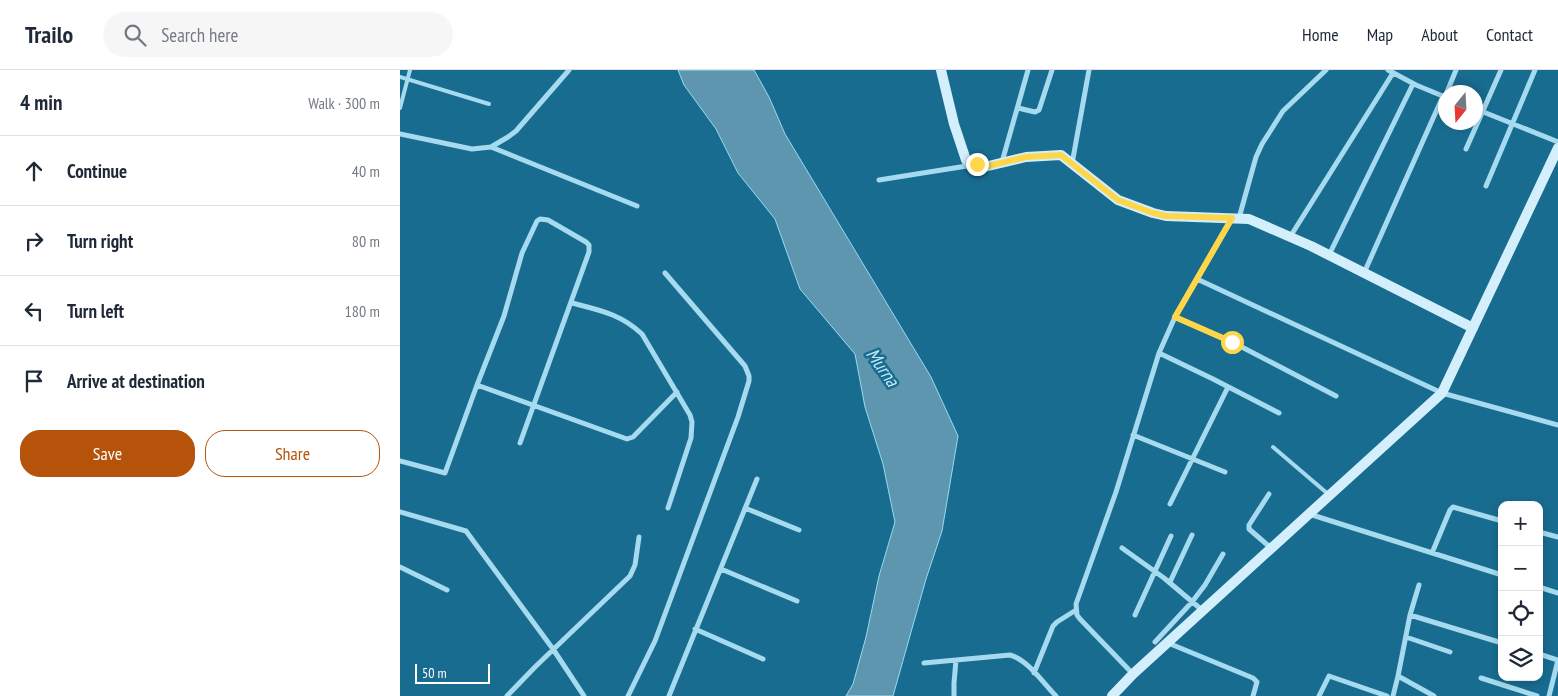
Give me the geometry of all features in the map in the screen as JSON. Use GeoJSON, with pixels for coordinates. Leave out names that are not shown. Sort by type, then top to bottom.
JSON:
{"type":"FeatureCollection","features":[{"type":"Feature","properties":{"kind":"main road"},"geometry":{"type":"LineString","coordinates":[[941,70],[954,124],[966,160],[984,167],[1026,157],[1061,155],[1118,200],[1166,216],[1249,219],[1290,237],[1473,328]]}},
{"type":"Feature","properties":{"kind":"main road"},"geometry":{"type":"LineString","coordinates":[[1112,696],[1167,642],[1442,393],[1554,168],[1558,148]]}},
{"type":"Feature","properties":{"kind":"street"},"geometry":{"type":"LineString","coordinates":[[400,134],[472,149],[491,146],[508,138],[516,131],[569,70]]}},
{"type":"Feature","properties":{"kind":"street"},"geometry":{"type":"LineString","coordinates":[[1002,163],[1028,70]]}},
{"type":"Feature","properties":{"kind":"street"},"geometry":{"type":"LineString","coordinates":[[1018,108],[1035,112],[1039,110],[1052,70]]}},
{"type":"Feature","properties":{"kind":"street"},"geometry":{"type":"LineString","coordinates":[[1072,164],[1089,70]]}},
{"type":"Feature","properties":{"kind":"street"},"geometry":{"type":"LineString","coordinates":[[1133,674],[1080,619],[1076,610],[1076,604],[1116,492],[1159,353],[1175,317],[1236,218],[1262,144],[1283,111],[1326,70]]}},
{"type":"Feature","properties":{"kind":"street"},"geometry":{"type":"LineString","coordinates":[[1450,85],[1456,70]]}},
{"type":"Feature","properties":{"kind":"street"},"geometry":{"type":"LineString","coordinates":[[1483,110],[1501,70]]}},
{"type":"Feature","properties":{"kind":"street"},"geometry":{"type":"LineString","coordinates":[[1486,186],[1535,70]]}},
{"type":"Feature","properties":{"kind":"street"},"geometry":{"type":"LineString","coordinates":[[1290,237],[1391,71],[1413,84],[1438,93]]}},
{"type":"Feature","properties":{"kind":"street"},"geometry":{"type":"LineString","coordinates":[[1329,256],[1413,84]]}},
{"type":"Feature","properties":{"kind":"street"},"geometry":{"type":"LineString","coordinates":[[1364,274],[1438,111]]}},
{"type":"Feature","properties":{"kind":"street"},"geometry":{"type":"LineString","coordinates":[[1483,112],[1558,142]]}},
{"type":"Feature","properties":{"kind":"street"},"geometry":{"type":"LineString","coordinates":[[1466,149],[1474,130]]}},
{"type":"Feature","properties":{"kind":"street"},"geometry":{"type":"LineString","coordinates":[[491,146],[637,206]]}},
{"type":"Feature","properties":{"kind":"street"},"geometry":{"type":"LineString","coordinates":[[879,180],[977,164]]}},
{"type":"Feature","properties":{"kind":"street"},"geometry":{"type":"LineString","coordinates":[[400,461],[444,473],[504,316],[522,253],[537,222],[548,220],[586,242],[589,245],[589,252],[535,406],[520,443]]}},
{"type":"Feature","properties":{"kind":"street"},"geometry":{"type":"LineString","coordinates":[[628,696],[655,641],[738,417],[749,380],[745,366],[665,273]]}},
{"type":"Feature","properties":{"kind":"street"},"geometry":{"type":"LineString","coordinates":[[1197,279],[1442,393],[1558,425]]}},
{"type":"Feature","properties":{"kind":"street"},"geometry":{"type":"LineString","coordinates":[[572,303],[610,312],[637,329],[650,344],[690,415],[692,430],[668,508]]}},
{"type":"Feature","properties":{"kind":"street"},"geometry":{"type":"LineString","coordinates":[[1175,317],[1236,344],[1336,396]]}},
{"type":"Feature","properties":{"kind":"street"},"geometry":{"type":"LineString","coordinates":[[1159,353],[1279,413]]}},
{"type":"Feature","properties":{"kind":"street"},"geometry":{"type":"LineString","coordinates":[[477,385],[627,439],[633,437],[677,392]]}},
{"type":"Feature","properties":{"kind":"street"},"geometry":{"type":"LineString","coordinates":[[1170,504],[1228,387]]}},
{"type":"Feature","properties":{"kind":"street"},"geometry":{"type":"LineString","coordinates":[[1134,435],[1225,472]]}},
{"type":"Feature","properties":{"kind":"street"},"geometry":{"type":"LineString","coordinates":[[669,696],[757,479]]}},
{"type":"Feature","properties":{"kind":"street"},"geometry":{"type":"LineString","coordinates":[[1269,494],[1249,525],[1249,529],[1271,548]]}},
{"type":"Feature","properties":{"kind":"street"},"geometry":{"type":"LineString","coordinates":[[1432,553],[1452,508],[1456,507],[1498,520]]}},
{"type":"Feature","properties":{"kind":"street"},"geometry":{"type":"LineString","coordinates":[[745,508],[799,530]]}},
{"type":"Feature","properties":{"kind":"street"},"geometry":{"type":"LineString","coordinates":[[400,512],[466,531],[554,649],[584,696]]}},
{"type":"Feature","properties":{"kind":"street"},"geometry":{"type":"LineString","coordinates":[[1308,513],[1498,575]]}},
{"type":"Feature","properties":{"kind":"street"},"geometry":{"type":"LineString","coordinates":[[1543,533],[1558,537]]}},
{"type":"Feature","properties":{"kind":"street"},"geometry":{"type":"LineString","coordinates":[[1170,582],[1192,535]]}},
{"type":"Feature","properties":{"kind":"street"},"geometry":{"type":"LineString","coordinates":[[1134,616],[1171,536]]}},
{"type":"Feature","properties":{"kind":"street"},"geometry":{"type":"LineString","coordinates":[[507,696],[630,576],[635,565],[639,537]]}},
{"type":"Feature","properties":{"kind":"street"},"geometry":{"type":"LineString","coordinates":[[1122,548],[1170,582],[1202,610]]}},
{"type":"Feature","properties":{"kind":"street"},"geometry":{"type":"LineString","coordinates":[[1155,642],[1205,585],[1222,554]]}},
{"type":"Feature","properties":{"kind":"street"},"geometry":{"type":"LineString","coordinates":[[400,567],[446,590]]}},
{"type":"Feature","properties":{"kind":"street"},"geometry":{"type":"LineString","coordinates":[[721,569],[797,601]]}},
{"type":"Feature","properties":{"kind":"street"},"geometry":{"type":"LineString","coordinates":[[1393,696],[1410,615],[1419,585]]}},
{"type":"Feature","properties":{"kind":"street"},"geometry":{"type":"LineString","coordinates":[[1543,588],[1558,593]]}},
{"type":"Feature","properties":{"kind":"street"},"geometry":{"type":"LineString","coordinates":[[1034,673],[1053,626],[1076,610]]}},
{"type":"Feature","properties":{"kind":"street"},"geometry":{"type":"LineString","coordinates":[[1410,615],[1498,642]]}},
{"type":"Feature","properties":{"kind":"street"},"geometry":{"type":"LineString","coordinates":[[695,629],[763,659]]}},
{"type":"Feature","properties":{"kind":"street"},"geometry":{"type":"LineString","coordinates":[[1406,637],[1450,652]]}},
{"type":"Feature","properties":{"kind":"street"},"geometry":{"type":"LineString","coordinates":[[1167,642],[1253,678],[1257,682],[1253,696]]}},
{"type":"Feature","properties":{"kind":"street"},"geometry":{"type":"LineString","coordinates":[[924,663],[1010,655],[1018,657],[1056,696]]}},
{"type":"Feature","properties":{"kind":"street"},"geometry":{"type":"LineString","coordinates":[[1543,655],[1558,660],[1556,676],[1549,696]]}},
{"type":"Feature","properties":{"kind":"street"},"geometry":{"type":"LineString","coordinates":[[954,696],[956,660]]}},
{"type":"Feature","properties":{"kind":"street"},"geometry":{"type":"LineString","coordinates":[[1320,696],[1329,676],[1388,696]]}},
{"type":"Feature","properties":{"kind":"street"},"geometry":{"type":"LineString","coordinates":[[1398,676],[1434,696]]}},
{"type":"Feature","properties":{"kind":"street"},"geometry":{"type":"LineString","coordinates":[[1481,678],[1537,696]]}},
{"type":"Feature","properties":{"kind":"lane"},"geometry":{"type":"LineString","coordinates":[[400,108],[410,70]]}},
{"type":"Feature","properties":{"kind":"lane"},"geometry":{"type":"LineString","coordinates":[[400,77],[489,104]]}},
{"type":"Feature","properties":{"kind":"lane"},"geometry":{"type":"LineString","coordinates":[[1273,446],[1329,495]]}},
{"type":"Feature","properties":{"kind":"water","name":"Murna"},"geometry":{"type":"Polygon","coordinates":[[[678,70],[754,70],[769,97],[785,134],[931,377],[958,436],[942,531],[926,579],[893,696],[846,696],[853,684],[866,637],[879,576],[895,522],[883,464],[865,407],[855,354],[800,289],[775,219],[738,173],[716,129],[684,85],[678,70]]]}},
{"type":"Feature","properties":{"kind":"route"},"geometry":{"type":"LineString","coordinates":[[977,164],[984,167],[1026,157],[1061,155],[1118,200],[1153,213],[1166,216],[1232,218],[1175,317],[1232,342]]}}]}
